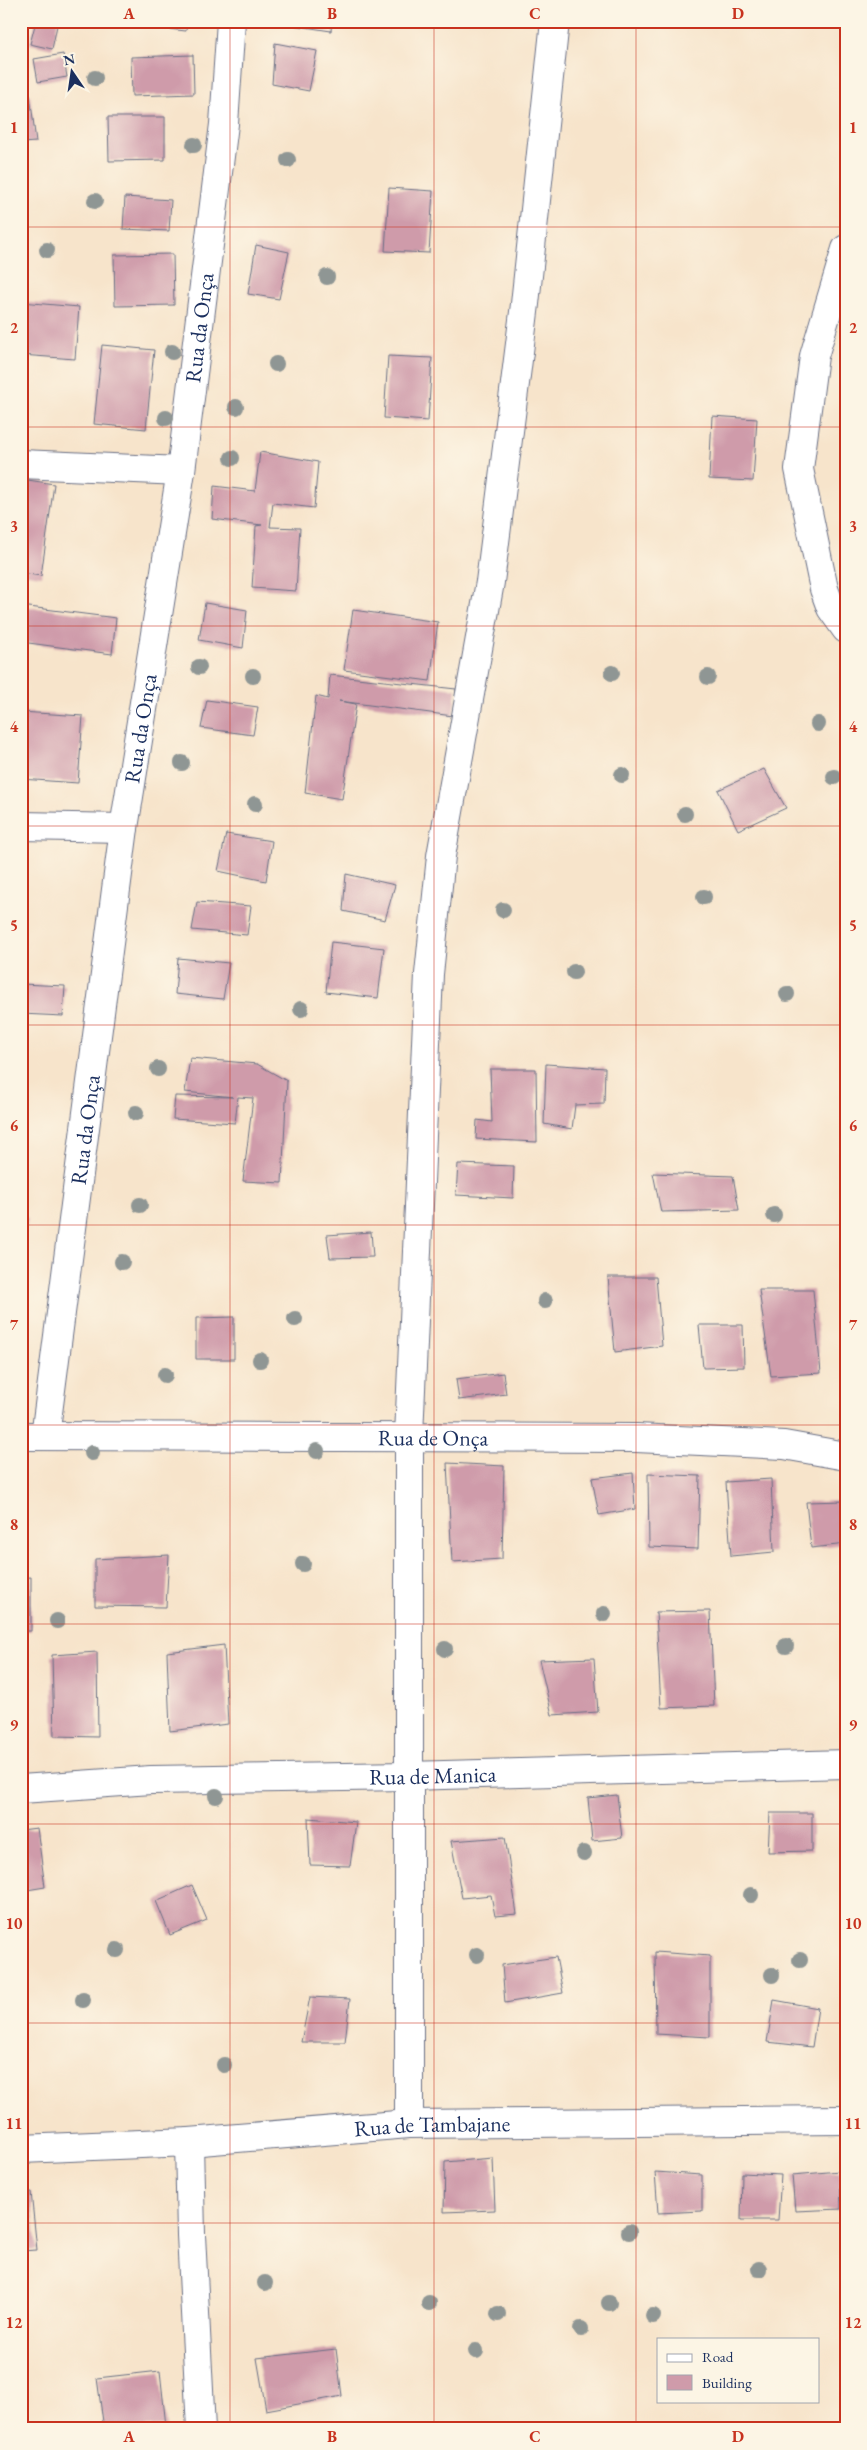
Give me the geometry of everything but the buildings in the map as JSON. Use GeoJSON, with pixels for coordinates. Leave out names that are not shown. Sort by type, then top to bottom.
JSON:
{"type":"FeatureCollection","features":[{"type":"Feature","properties":{"kind":"street","name":"Rua da Onça"},"geometry":{"type":"LineString","coordinates":[[33,1436],[124,828],[181,471],[224,124],[231,21]]}},
{"type":"Feature","properties":{"kind":"street"},"geometry":{"type":"LineString","coordinates":[[409,2124],[409,1436],[429,974],[441,856],[490,582],[525,304],[555,21]]}},
{"type":"Feature","properties":{"kind":"street"},"geometry":{"type":"LineString","coordinates":[[846,249],[814,356],[799,469],[824,588],[831,608],[846,629]]}},
{"type":"Feature","properties":{"kind":"street"},"geometry":{"type":"LineString","coordinates":[[21,464],[181,471]]}},
{"type":"Feature","properties":{"kind":"street"},"geometry":{"type":"LineString","coordinates":[[21,826],[124,828]]}},
{"type":"Feature","properties":{"kind":"street","name":"Rua de Onça"},"geometry":{"type":"LineString","coordinates":[[33,1436],[636,1438],[784,1446],[846,1456]]}},
{"type":"Feature","properties":{"kind":"street","name":"Rua de Manica"},"geometry":{"type":"LineString","coordinates":[[21,1789],[151,1780],[408,1776],[846,1764]]}},
{"type":"Feature","properties":{"kind":"street","name":"Rua de Tambajane"},"geometry":{"type":"LineString","coordinates":[[21,2148],[189,2142],[409,2124],[846,2120]]}},
{"type":"Feature","properties":{"kind":"street"},"geometry":{"type":"LineString","coordinates":[[189,2142],[191,2235],[201,2429]]}}]}
